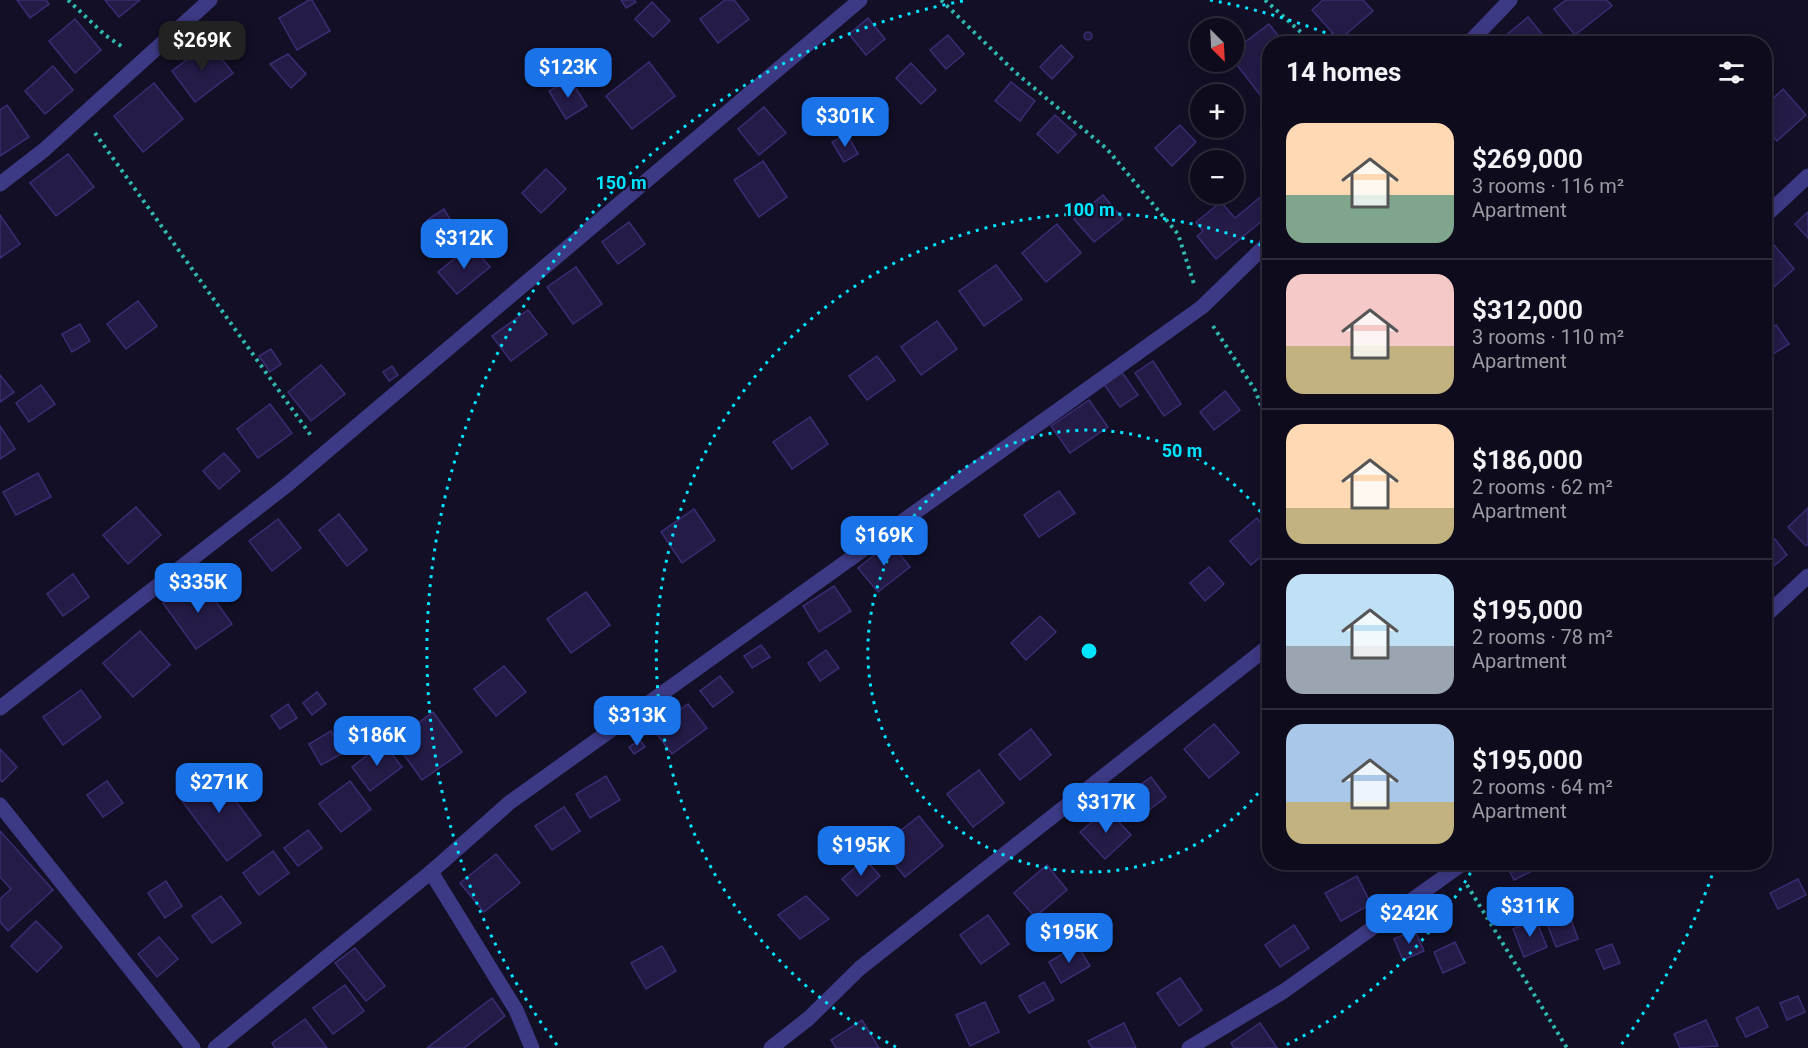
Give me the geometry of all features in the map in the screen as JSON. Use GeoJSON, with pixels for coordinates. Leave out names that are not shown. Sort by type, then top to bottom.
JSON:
{"type":"FeatureCollection","features":[{"type":"Feature","properties":{"kind":"street"},"geometry":{"type":"LineString","coordinates":[[0,184],[83,115],[210,0]]}},
{"type":"Feature","properties":{"kind":"street"},"geometry":{"type":"LineString","coordinates":[[0,708],[324,453],[860,0]]}},
{"type":"Feature","properties":{"kind":"street"},"geometry":{"type":"LineString","coordinates":[[1476,36],[1510,0]]}},
{"type":"Feature","properties":{"kind":"street"},"geometry":{"type":"LineString","coordinates":[[1772,210],[1808,176]]}},
{"type":"Feature","properties":{"kind":"street"},"geometry":{"type":"LineString","coordinates":[[215,1048],[431,872],[509,803],[1202,307],[1262,249]]}},
{"type":"Feature","properties":{"kind":"street"},"geometry":{"type":"LineString","coordinates":[[1772,610],[1808,576]]}},
{"type":"Feature","properties":{"kind":"street"},"geometry":{"type":"LineString","coordinates":[[771,1048],[809,1018],[860,968],[1262,652]]}},
{"type":"Feature","properties":{"kind":"street"},"geometry":{"type":"LineString","coordinates":[[0,806],[193,1048]]}},
{"type":"Feature","properties":{"kind":"street"},"geometry":{"type":"LineString","coordinates":[[1189,1048],[1284,991],[1454,870]]}},
{"type":"Feature","properties":{"kind":"street"},"geometry":{"type":"LineString","coordinates":[[431,872],[516,1010],[532,1048]]}},
{"type":"Feature","properties":{"kind":"path"},"geometry":{"type":"LineString","coordinates":[[68,0],[105,35],[143,61]]}},
{"type":"Feature","properties":{"kind":"path"},"geometry":{"type":"LineString","coordinates":[[942,0],[1015,72],[1107,149],[1178,234],[1202,307],[1255,390],[1262,408]]}},
{"type":"Feature","properties":{"kind":"path"},"geometry":{"type":"LineString","coordinates":[[1265,0],[1305,36]]}},
{"type":"Feature","properties":{"kind":"path"},"geometry":{"type":"LineString","coordinates":[[83,115],[324,453]]}},
{"type":"Feature","properties":{"kind":"path"},"geometry":{"type":"LineString","coordinates":[[1464,870],[1567,1048]]}},
{"type":"Feature","properties":{"kind":"building"},"geometry":{"type":"Polygon","coordinates":[[[17,0],[46,0],[49,4],[30,18],[17,0]]]}},
{"type":"Feature","properties":{"kind":"building"},"geometry":{"type":"Polygon","coordinates":[[[105,0],[140,0],[119,17],[105,0]]]}},
{"type":"Feature","properties":{"kind":"building"},"geometry":{"type":"Polygon","coordinates":[[[312,0],[330,31],[297,50],[279,18],[312,0]]]}},
{"type":"Feature","properties":{"kind":"building"},"geometry":{"type":"Polygon","coordinates":[[[621,0],[634,0],[636,2],[626,8],[621,0]]]}},
{"type":"Feature","properties":{"kind":"building"},"geometry":{"type":"Polygon","coordinates":[[[725,0],[734,0],[749,19],[718,43],[700,19],[725,0]]]}},
{"type":"Feature","properties":{"kind":"building"},"geometry":{"type":"Polygon","coordinates":[[[1323,0],[1363,0],[1373,11],[1344,36],[1335,36],[1312,10],[1323,0]]]}},
{"type":"Feature","properties":{"kind":"building"},"geometry":{"type":"Polygon","coordinates":[[[1566,0],[1607,0],[1612,6],[1575,35],[1554,9],[1566,0]]]}},
{"type":"Feature","properties":{"kind":"building"},"geometry":{"type":"Polygon","coordinates":[[[652,2],[670,21],[653,37],[635,19],[652,2]]]}},
{"type":"Feature","properties":{"kind":"building"},"geometry":{"type":"Polygon","coordinates":[[[1528,17],[1543,36],[1505,36],[1528,17]]]}},
{"type":"Feature","properties":{"kind":"building"},"geometry":{"type":"Polygon","coordinates":[[[868,18],[885,39],[866,55],[849,34],[868,18]]]}},
{"type":"Feature","properties":{"kind":"building"},"geometry":{"type":"Polygon","coordinates":[[[75,19],[101,50],[75,73],[49,41],[75,19]]]}},
{"type":"Feature","properties":{"kind":"building"},"geometry":{"type":"Polygon","coordinates":[[[1269,24],[1279,36],[1262,36],[1261,96],[1242,72],[1244,43],[1269,24]]]}},
{"type":"Feature","properties":{"kind":"building"},"geometry":{"type":"Polygon","coordinates":[[[1088,32],[1092,36],[1088,40],[1084,36],[1088,32]]]}},
{"type":"Feature","properties":{"kind":"building"},"geometry":{"type":"Polygon","coordinates":[[[948,35],[964,54],[946,69],[930,50],[948,35]]]}},
{"type":"Feature","properties":{"kind":"building"},"geometry":{"type":"Polygon","coordinates":[[[209,43],[233,73],[195,102],[172,71],[209,43]]]}},
{"type":"Feature","properties":{"kind":"building"},"geometry":{"type":"Polygon","coordinates":[[[1061,45],[1073,57],[1052,79],[1040,67],[1061,45]]]}},
{"type":"Feature","properties":{"kind":"building"},"geometry":{"type":"Polygon","coordinates":[[[288,54],[306,74],[291,88],[270,64],[288,54]]]}},
{"type":"Feature","properties":{"kind":"building"},"geometry":{"type":"Polygon","coordinates":[[[649,62],[675,96],[632,129],[606,96],[649,62]]]}},
{"type":"Feature","properties":{"kind":"building"},"geometry":{"type":"Polygon","coordinates":[[[911,63],[936,90],[921,104],[896,78],[911,63]]]}},
{"type":"Feature","properties":{"kind":"building"},"geometry":{"type":"Polygon","coordinates":[[[53,66],[73,90],[45,114],[25,91],[53,66]]]}},
{"type":"Feature","properties":{"kind":"building"},"geometry":{"type":"Polygon","coordinates":[[[570,79],[587,106],[566,119],[549,91],[570,79]]]}},
{"type":"Feature","properties":{"kind":"building"},"geometry":{"type":"Polygon","coordinates":[[[1011,82],[1035,101],[1020,121],[995,101],[1011,82]]]}},
{"type":"Feature","properties":{"kind":"building"},"geometry":{"type":"Polygon","coordinates":[[[154,83],[183,119],[143,152],[114,116],[154,83]]]}},
{"type":"Feature","properties":{"kind":"building"},"geometry":{"type":"Polygon","coordinates":[[[1783,89],[1806,115],[1777,141],[1772,136],[1772,99],[1783,89]]]}},
{"type":"Feature","properties":{"kind":"building"},"geometry":{"type":"Polygon","coordinates":[[[7,105],[29,137],[0,156],[0,110],[7,105]]]}},
{"type":"Feature","properties":{"kind":"building"},"geometry":{"type":"Polygon","coordinates":[[[764,107],[786,133],[759,155],[738,129],[764,107]]]}},
{"type":"Feature","properties":{"kind":"building"},"geometry":{"type":"Polygon","coordinates":[[[1055,115],[1076,134],[1058,153],[1037,134],[1055,115]]]}},
{"type":"Feature","properties":{"kind":"building"},"geometry":{"type":"Polygon","coordinates":[[[1180,125],[1196,142],[1172,166],[1155,148],[1180,125]]]}},
{"type":"Feature","properties":{"kind":"building"},"geometry":{"type":"Polygon","coordinates":[[[847,134],[858,154],[844,162],[832,142],[847,134]]]}},
{"type":"Feature","properties":{"kind":"building"},"geometry":{"type":"Polygon","coordinates":[[[68,154],[94,187],[56,216],[30,183],[68,154]]]}},
{"type":"Feature","properties":{"kind":"building"},"geometry":{"type":"Polygon","coordinates":[[[763,161],[787,197],[759,217],[734,180],[763,161]]]}},
{"type":"Feature","properties":{"kind":"building"},"geometry":{"type":"Polygon","coordinates":[[[546,169],[566,189],[541,213],[522,193],[546,169]]]}},
{"type":"Feature","properties":{"kind":"building"},"geometry":{"type":"Polygon","coordinates":[[[1103,195],[1123,219],[1094,242],[1074,219],[1103,195]]]}},
{"type":"Feature","properties":{"kind":"building"},"geometry":{"type":"Polygon","coordinates":[[[1262,196],[1262,221],[1216,259],[1197,236],[1203,231],[1196,222],[1218,204],[1223,204],[1235,218],[1262,196]]]}},
{"type":"Feature","properties":{"kind":"building"},"geometry":{"type":"Polygon","coordinates":[[[444,209],[455,228],[438,238],[427,220],[444,209]]]}},
{"type":"Feature","properties":{"kind":"building"},"geometry":{"type":"Polygon","coordinates":[[[1808,212],[1808,238],[1795,224],[1808,212]]]}},
{"type":"Feature","properties":{"kind":"building"},"geometry":{"type":"Polygon","coordinates":[[[0,215],[20,244],[0,258],[0,215]]]}},
{"type":"Feature","properties":{"kind":"building"},"geometry":{"type":"Polygon","coordinates":[[[629,222],[645,244],[618,264],[602,242],[629,222]]]}},
{"type":"Feature","properties":{"kind":"building"},"geometry":{"type":"Polygon","coordinates":[[[1057,224],[1081,253],[1046,282],[1022,253],[1057,224]]]}},
{"type":"Feature","properties":{"kind":"building"},"geometry":{"type":"Polygon","coordinates":[[[471,245],[490,267],[457,294],[438,272],[471,245]]]}},
{"type":"Feature","properties":{"kind":"building"},"geometry":{"type":"Polygon","coordinates":[[[1774,245],[1794,269],[1772,289],[1772,247],[1774,245]]]}},
{"type":"Feature","properties":{"kind":"building"},"geometry":{"type":"Polygon","coordinates":[[[996,265],[1022,299],[984,326],[959,291],[996,265]]]}},
{"type":"Feature","properties":{"kind":"building"},"geometry":{"type":"Polygon","coordinates":[[[576,267],[602,304],[573,324],[547,287],[576,267]]]}},
{"type":"Feature","properties":{"kind":"building"},"geometry":{"type":"Polygon","coordinates":[[[138,301],[157,326],[126,349],[107,324],[138,301]]]}},
{"type":"Feature","properties":{"kind":"building"},"geometry":{"type":"Polygon","coordinates":[[[528,310],[547,334],[511,361],[492,336],[528,310]]]}},
{"type":"Feature","properties":{"kind":"building"},"geometry":{"type":"Polygon","coordinates":[[[937,321],[957,349],[921,375],[901,347],[937,321]]]}},
{"type":"Feature","properties":{"kind":"building"},"geometry":{"type":"Polygon","coordinates":[[[80,324],[90,341],[72,352],[62,334],[80,324]]]}},
{"type":"Feature","properties":{"kind":"building"},"geometry":{"type":"Polygon","coordinates":[[[1776,325],[1789,344],[1772,355],[1772,328],[1776,325]]]}},
{"type":"Feature","properties":{"kind":"building"},"geometry":{"type":"Polygon","coordinates":[[[271,349],[281,364],[270,372],[259,356],[271,349]]]}},
{"type":"Feature","properties":{"kind":"building"},"geometry":{"type":"Polygon","coordinates":[[[877,356],[895,380],[867,400],[849,376],[877,356]]]}},
{"type":"Feature","properties":{"kind":"building"},"geometry":{"type":"Polygon","coordinates":[[[1153,361],[1181,404],[1164,416],[1135,373],[1153,361]]]}},
{"type":"Feature","properties":{"kind":"building"},"geometry":{"type":"Polygon","coordinates":[[[321,365],[345,394],[311,421],[288,392],[321,365]]]}},
{"type":"Feature","properties":{"kind":"building"},"geometry":{"type":"Polygon","coordinates":[[[392,366],[398,375],[389,381],[383,372],[392,366]]]}},
{"type":"Feature","properties":{"kind":"building"},"geometry":{"type":"Polygon","coordinates":[[[1121,371],[1138,395],[1120,407],[1103,383],[1121,371]]]}},
{"type":"Feature","properties":{"kind":"building"},"geometry":{"type":"Polygon","coordinates":[[[0,375],[14,392],[0,402],[0,375]]]}},
{"type":"Feature","properties":{"kind":"building"},"geometry":{"type":"Polygon","coordinates":[[[41,385],[55,404],[29,422],[16,403],[41,385]]]}},
{"type":"Feature","properties":{"kind":"building"},"geometry":{"type":"Polygon","coordinates":[[[1225,391],[1240,410],[1214,430],[1200,412],[1225,391]]]}},
{"type":"Feature","properties":{"kind":"building"},"geometry":{"type":"Polygon","coordinates":[[[1089,400],[1108,427],[1070,453],[1051,426],[1089,400]]]}},
{"type":"Feature","properties":{"kind":"building"},"geometry":{"type":"Polygon","coordinates":[[[270,404],[292,433],[258,458],[237,429],[270,404]]]}},
{"type":"Feature","properties":{"kind":"building"},"geometry":{"type":"Polygon","coordinates":[[[810,417],[828,444],[792,469],[773,442],[810,417]]]}},
{"type":"Feature","properties":{"kind":"building"},"geometry":{"type":"Polygon","coordinates":[[[0,426],[15,449],[0,459],[0,426]]]}},
{"type":"Feature","properties":{"kind":"building"},"geometry":{"type":"Polygon","coordinates":[[[224,453],[240,471],[219,489],[203,471],[224,453]]]}},
{"type":"Feature","properties":{"kind":"building"},"geometry":{"type":"Polygon","coordinates":[[[38,473],[51,497],[16,515],[3,492],[38,473]]]}},
{"type":"Feature","properties":{"kind":"building"},"geometry":{"type":"Polygon","coordinates":[[[1059,491],[1075,513],[1039,537],[1024,515],[1059,491]]]}},
{"type":"Feature","properties":{"kind":"building"},"geometry":{"type":"Polygon","coordinates":[[[136,507],[161,535],[128,564],[103,535],[136,507]]]}},
{"type":"Feature","properties":{"kind":"building"},"geometry":{"type":"Polygon","coordinates":[[[1808,508],[1808,544],[1806,546],[1788,527],[1808,508]]]}},
{"type":"Feature","properties":{"kind":"building"},"geometry":{"type":"Polygon","coordinates":[[[694,509],[715,540],[682,563],[661,532],[694,509]]]}},
{"type":"Feature","properties":{"kind":"building"},"geometry":{"type":"Polygon","coordinates":[[[339,514],[367,550],[347,566],[319,530],[339,514]]]}},
{"type":"Feature","properties":{"kind":"building"},"geometry":{"type":"Polygon","coordinates":[[[1257,518],[1262,524],[1262,556],[1251,565],[1230,541],[1257,518]]]}},
{"type":"Feature","properties":{"kind":"building"},"geometry":{"type":"Polygon","coordinates":[[[278,519],[301,548],[272,571],[249,541],[278,519]]]}},
{"type":"Feature","properties":{"kind":"building"},"geometry":{"type":"Polygon","coordinates":[[[1775,539],[1787,555],[1772,568],[1772,541],[1775,539]]]}},
{"type":"Feature","properties":{"kind":"building"},"geometry":{"type":"Polygon","coordinates":[[[890,542],[910,567],[878,592],[858,568],[890,542]]]}},
{"type":"Feature","properties":{"kind":"building"},"geometry":{"type":"Polygon","coordinates":[[[1209,567],[1224,584],[1205,601],[1190,583],[1209,567]]]}},
{"type":"Feature","properties":{"kind":"building"},"geometry":{"type":"Polygon","coordinates":[[[73,574],[89,597],[63,616],[47,594],[73,574]]]}},
{"type":"Feature","properties":{"kind":"building"},"geometry":{"type":"Polygon","coordinates":[[[199,578],[232,624],[196,649],[163,603],[199,578]]]}},
{"type":"Feature","properties":{"kind":"building"},"geometry":{"type":"Polygon","coordinates":[[[834,586],[851,611],[819,632],[803,606],[834,586]]]}},
{"type":"Feature","properties":{"kind":"building"},"geometry":{"type":"Polygon","coordinates":[[[586,592],[610,625],[571,653],[547,619],[586,592]]]}},
{"type":"Feature","properties":{"kind":"building"},"geometry":{"type":"Polygon","coordinates":[[[1040,616],[1056,632],[1026,660],[1011,643],[1040,616]]]}},
{"type":"Feature","properties":{"kind":"building"},"geometry":{"type":"Polygon","coordinates":[[[140,631],[170,665],[133,697],[103,663],[140,631]]]}},
{"type":"Feature","properties":{"kind":"building"},"geometry":{"type":"Polygon","coordinates":[[[761,645],[770,657],[752,668],[744,656],[761,645]]]}},
{"type":"Feature","properties":{"kind":"building"},"geometry":{"type":"Polygon","coordinates":[[[826,650],[839,668],[820,681],[808,663],[826,650]]]}},
{"type":"Feature","properties":{"kind":"building"},"geometry":{"type":"Polygon","coordinates":[[[504,666],[526,692],[496,716],[474,689],[504,666]]]}},
{"type":"Feature","properties":{"kind":"building"},"geometry":{"type":"Polygon","coordinates":[[[720,676],[733,692],[713,707],[700,691],[720,676]]]}},
{"type":"Feature","properties":{"kind":"building"},"geometry":{"type":"Polygon","coordinates":[[[81,690],[101,717],[63,745],[43,717],[81,690]]]}},
{"type":"Feature","properties":{"kind":"building"},"geometry":{"type":"Polygon","coordinates":[[[317,692],[326,704],[312,715],[303,703],[317,692]]]}},
{"type":"Feature","properties":{"kind":"building"},"geometry":{"type":"Polygon","coordinates":[[[288,704],[297,718],[280,729],[271,716],[288,704]]]}},
{"type":"Feature","properties":{"kind":"building"},"geometry":{"type":"Polygon","coordinates":[[[688,704],[707,728],[672,754],[653,729],[688,704]]]}},
{"type":"Feature","properties":{"kind":"building"},"geometry":{"type":"Polygon","coordinates":[[[433,712],[462,752],[422,780],[394,741],[433,712]]]}},
{"type":"Feature","properties":{"kind":"building"},"geometry":{"type":"Polygon","coordinates":[[[1214,724],[1239,753],[1209,778],[1184,749],[1214,724]]]}},
{"type":"Feature","properties":{"kind":"building"},"geometry":{"type":"Polygon","coordinates":[[[1031,729],[1051,755],[1020,780],[999,754],[1031,729]]]}},
{"type":"Feature","properties":{"kind":"building"},"geometry":{"type":"Polygon","coordinates":[[[331,731],[343,753],[321,765],[309,744],[331,731]]]}},
{"type":"Feature","properties":{"kind":"building"},"geometry":{"type":"Polygon","coordinates":[[[640,740],[645,747],[634,754],[629,747],[640,740]]]}},
{"type":"Feature","properties":{"kind":"building"},"geometry":{"type":"Polygon","coordinates":[[[383,743],[402,767],[370,791],[352,767],[383,743]]]}},
{"type":"Feature","properties":{"kind":"building"},"geometry":{"type":"Polygon","coordinates":[[[0,749],[17,767],[2,782],[0,780],[0,749]]]}},
{"type":"Feature","properties":{"kind":"building"},"geometry":{"type":"Polygon","coordinates":[[[211,768],[261,835],[227,861],[176,793],[211,768]]]}},
{"type":"Feature","properties":{"kind":"building"},"geometry":{"type":"Polygon","coordinates":[[[979,770],[1004,803],[973,827],[947,794],[979,770]]]}},
{"type":"Feature","properties":{"kind":"building"},"geometry":{"type":"Polygon","coordinates":[[[606,776],[620,800],[590,818],[576,794],[606,776]]]}},
{"type":"Feature","properties":{"kind":"building"},"geometry":{"type":"Polygon","coordinates":[[[1151,777],[1166,797],[1141,816],[1125,796],[1151,777]]]}},
{"type":"Feature","properties":{"kind":"building"},"geometry":{"type":"Polygon","coordinates":[[[107,781],[123,803],[103,817],[87,795],[107,781]]]}},
{"type":"Feature","properties":{"kind":"building"},"geometry":{"type":"Polygon","coordinates":[[[350,781],[371,809],[341,832],[319,804],[350,781]]]}},
{"type":"Feature","properties":{"kind":"building"},"geometry":{"type":"Polygon","coordinates":[[[564,807],[580,831],[552,850],[535,826],[564,807]]]}},
{"type":"Feature","properties":{"kind":"building"},"geometry":{"type":"Polygon","coordinates":[[[1107,809],[1131,835],[1105,859],[1080,832],[1107,809]]]}},
{"type":"Feature","properties":{"kind":"building"},"geometry":{"type":"Polygon","coordinates":[[[919,816],[943,846],[905,877],[880,847],[919,816]]]}},
{"type":"Feature","properties":{"kind":"building"},"geometry":{"type":"Polygon","coordinates":[[[308,830],[322,848],[298,866],[284,848],[308,830]]]}},
{"type":"Feature","properties":{"kind":"building"},"geometry":{"type":"Polygon","coordinates":[[[0,831],[53,890],[8,931],[0,922],[0,899],[11,889],[0,877],[0,831]]]}},
{"type":"Feature","properties":{"kind":"building"},"geometry":{"type":"Polygon","coordinates":[[[273,851],[289,873],[259,895],[243,873],[273,851]]]}},
{"type":"Feature","properties":{"kind":"building"},"geometry":{"type":"Polygon","coordinates":[[[496,854],[520,883],[484,912],[460,883],[496,854]]]}},
{"type":"Feature","properties":{"kind":"building"},"geometry":{"type":"Polygon","coordinates":[[[865,859],[880,876],[857,896],[842,879],[865,859]]]}},
{"type":"Feature","properties":{"kind":"building"},"geometry":{"type":"Polygon","coordinates":[[[1047,865],[1067,890],[1035,917],[1014,893],[1047,865]]]}},
{"type":"Feature","properties":{"kind":"building"},"geometry":{"type":"Polygon","coordinates":[[[1509,870],[1534,870],[1514,880],[1509,870]]]}},
{"type":"Feature","properties":{"kind":"building"},"geometry":{"type":"Polygon","coordinates":[[[1357,876],[1371,904],[1341,921],[1325,893],[1357,876]]]}},
{"type":"Feature","properties":{"kind":"building"},"geometry":{"type":"Polygon","coordinates":[[[1798,879],[1806,895],[1778,909],[1770,893],[1798,879]]]}},
{"type":"Feature","properties":{"kind":"building"},"geometry":{"type":"Polygon","coordinates":[[[166,881],[182,906],[165,918],[148,893],[166,881]]]}},
{"type":"Feature","properties":{"kind":"building"},"geometry":{"type":"Polygon","coordinates":[[[221,896],[241,923],[212,943],[192,916],[221,896]]]}},
{"type":"Feature","properties":{"kind":"building"},"geometry":{"type":"Polygon","coordinates":[[[806,896],[829,919],[800,939],[778,915],[806,896]]]}},
{"type":"Feature","properties":{"kind":"building"},"geometry":{"type":"Polygon","coordinates":[[[1569,914],[1578,939],[1556,947],[1546,921],[1569,914]]]}},
{"type":"Feature","properties":{"kind":"building"},"geometry":{"type":"Polygon","coordinates":[[[988,915],[1009,944],[981,964],[960,935],[988,915]]]}},
{"type":"Feature","properties":{"kind":"building"},"geometry":{"type":"Polygon","coordinates":[[[1536,920],[1547,947],[1524,957],[1513,929],[1536,920]]]}},
{"type":"Feature","properties":{"kind":"building"},"geometry":{"type":"Polygon","coordinates":[[[36,921],[62,947],[37,972],[11,946],[36,921]]]}},
{"type":"Feature","properties":{"kind":"building"},"geometry":{"type":"Polygon","coordinates":[[[1294,925],[1309,948],[1280,967],[1265,945],[1294,925]]]}},
{"type":"Feature","properties":{"kind":"building"},"geometry":{"type":"Polygon","coordinates":[[[1415,930],[1424,951],[1403,960],[1394,939],[1415,930]]]}},
{"type":"Feature","properties":{"kind":"building"},"geometry":{"type":"Polygon","coordinates":[[[159,937],[178,959],[157,977],[138,954],[159,937]]]}},
{"type":"Feature","properties":{"kind":"building"},"geometry":{"type":"Polygon","coordinates":[[[1455,942],[1465,963],[1443,973],[1434,952],[1455,942]]]}},
{"type":"Feature","properties":{"kind":"building"},"geometry":{"type":"Polygon","coordinates":[[[1612,944],[1620,963],[1604,969],[1596,950],[1612,944]]]}},
{"type":"Feature","properties":{"kind":"building"},"geometry":{"type":"Polygon","coordinates":[[[1077,945],[1090,966],[1061,983],[1049,962],[1077,945]]]}},
{"type":"Feature","properties":{"kind":"building"},"geometry":{"type":"Polygon","coordinates":[[[662,946],[676,971],[646,989],[631,963],[662,946]]]}},
{"type":"Feature","properties":{"kind":"building"},"geometry":{"type":"Polygon","coordinates":[[[355,948],[385,986],[366,1001],[335,963],[355,948]]]}},
{"type":"Feature","properties":{"kind":"building"},"geometry":{"type":"Polygon","coordinates":[[[1180,978],[1202,1010],[1179,1026],[1157,993],[1180,978]]]}},
{"type":"Feature","properties":{"kind":"building"},"geometry":{"type":"Polygon","coordinates":[[[1044,982],[1054,1000],[1029,1013],[1019,996],[1044,982]]]}},
{"type":"Feature","properties":{"kind":"building"},"geometry":{"type":"Polygon","coordinates":[[[345,985],[364,1011],[333,1034],[313,1008],[345,985]]]}},
{"type":"Feature","properties":{"kind":"building"},"geometry":{"type":"Polygon","coordinates":[[[1798,996],[1805,1012],[1787,1020],[1780,1003],[1798,996]]]}},
{"type":"Feature","properties":{"kind":"building"},"geometry":{"type":"Polygon","coordinates":[[[492,998],[505,1016],[464,1048],[427,1048],[492,998]]]}},
{"type":"Feature","properties":{"kind":"building"},"geometry":{"type":"Polygon","coordinates":[[[985,1002],[999,1032],[970,1046],[956,1015],[985,1002]]]}},
{"type":"Feature","properties":{"kind":"building"},"geometry":{"type":"Polygon","coordinates":[[[1758,1007],[1768,1027],[1746,1037],[1736,1018],[1758,1007]]]}},
{"type":"Feature","properties":{"kind":"building"},"geometry":{"type":"Polygon","coordinates":[[[305,1019],[327,1048],[275,1048],[272,1043],[305,1019]]]}},
{"type":"Feature","properties":{"kind":"building"},"geometry":{"type":"Polygon","coordinates":[[[862,1020],[879,1048],[836,1048],[831,1040],[862,1020]]]}},
{"type":"Feature","properties":{"kind":"building"},"geometry":{"type":"Polygon","coordinates":[[[1706,1020],[1718,1046],[1680,1048],[1674,1034],[1706,1020]]]}},
{"type":"Feature","properties":{"kind":"building"},"geometry":{"type":"Polygon","coordinates":[[[1124,1023],[1136,1048],[1092,1048],[1088,1041],[1124,1023]]]}},
{"type":"Feature","properties":{"kind":"building"},"geometry":{"type":"Polygon","coordinates":[[[1260,1023],[1277,1048],[1234,1048],[1231,1043],[1260,1023]]]}}]}
